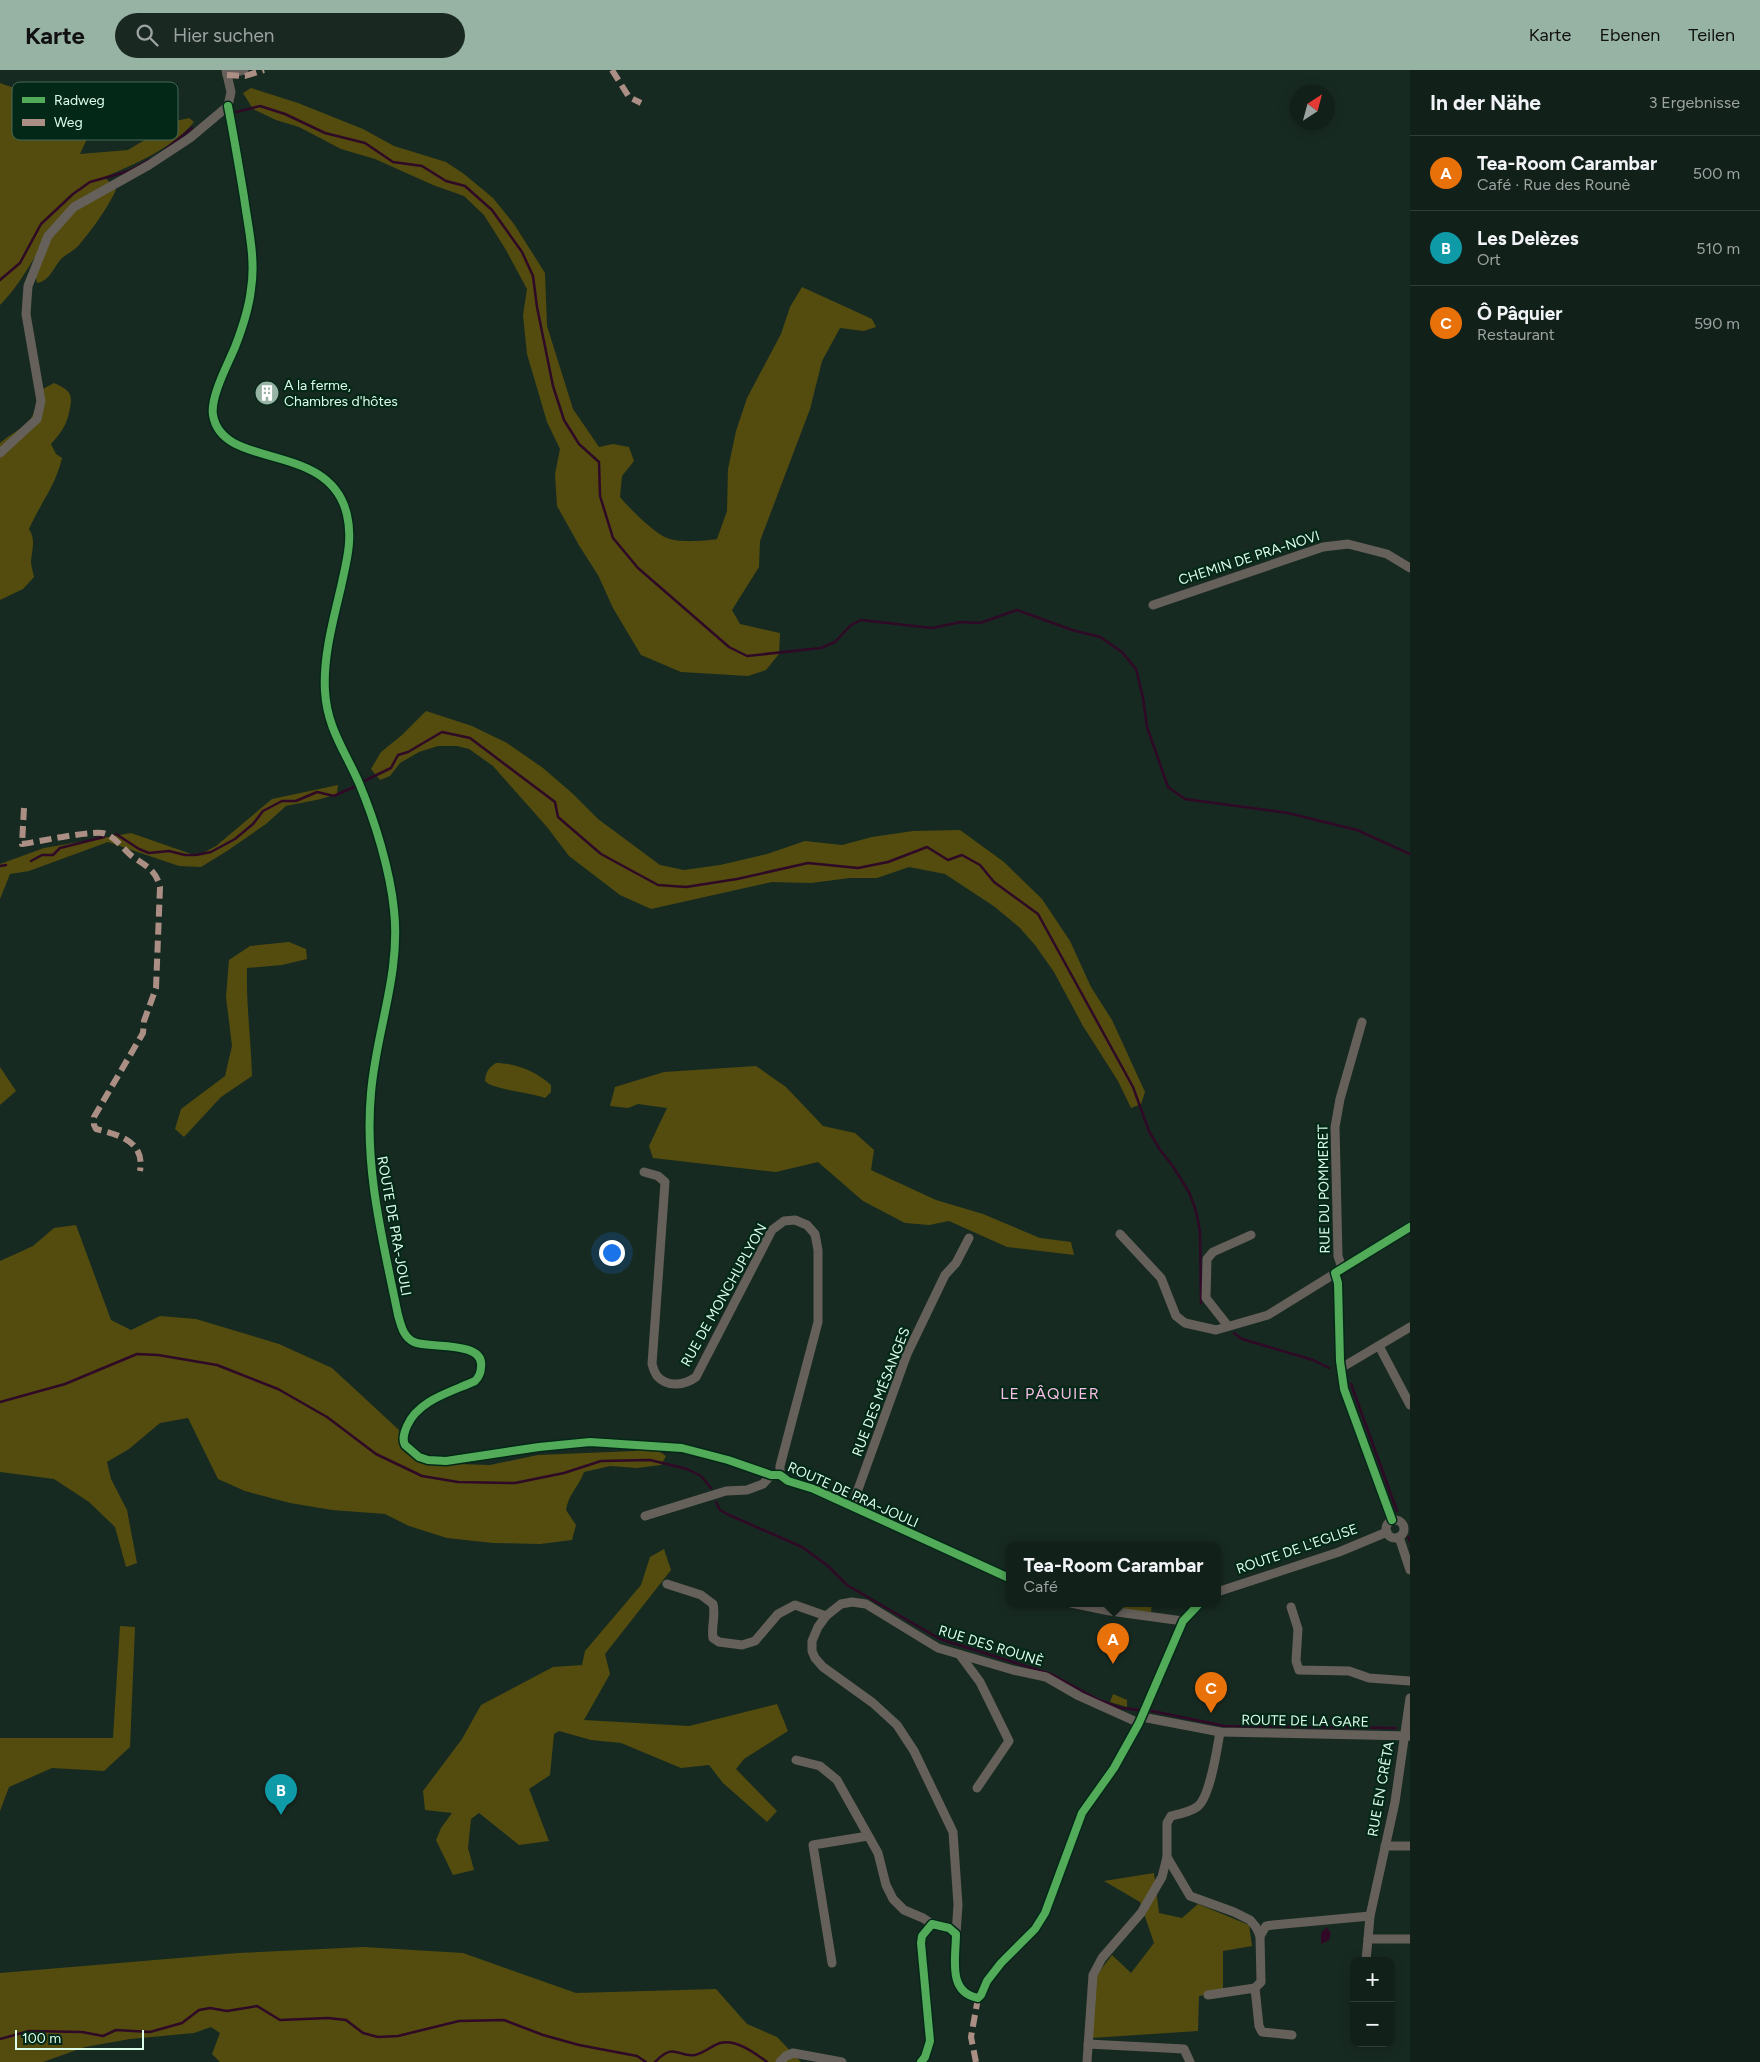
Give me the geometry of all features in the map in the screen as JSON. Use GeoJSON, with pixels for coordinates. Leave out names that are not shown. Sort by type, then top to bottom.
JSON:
{"type":"FeatureCollection","features":[{"type":"Feature","properties":{"kind":"street"},"geometry":{"type":"LineString","coordinates":[[0,453],[37,419],[41,401],[26,314],[28,286],[48,236],[74,207],[149,165],[190,138],[228,106],[231,92],[227,72],[244,70]]}},
{"type":"Feature","properties":{"kind":"street","name":"ROUTE DE PRA-JOULI"},"geometry":{"type":"LineString","coordinates":[[228,106],[251,244],[252,289],[237,342],[212,408],[214,422],[227,439],[241,447],[300,464],[318,474],[337,493],[348,518],[348,554],[330,639],[325,673],[326,701],[335,736],[358,783],[375,832],[387,874],[394,911],[394,966],[371,1089],[369,1154],[373,1195],[398,1315],[404,1332],[411,1340],[419,1344],[468,1350],[476,1354],[482,1364],[480,1375],[475,1381],[427,1404],[415,1413],[404,1436],[405,1446],[419,1457],[428,1460],[446,1461],[538,1447],[590,1442],[692,1450],[776,1475],[814,1489],[1006,1577]]}},
{"type":"Feature","properties":{"kind":"street","name":"CHEMIN DE PRA-NOVI"},"geometry":{"type":"LineString","coordinates":[[1153,605],[1323,547],[1348,544],[1387,554],[1410,568]]}},
{"type":"Feature","properties":{"kind":"street","name":"RUE DU POMMERET"},"geometry":{"type":"LineString","coordinates":[[1362,1022],[1340,1099],[1335,1127],[1340,1368],[1348,1403],[1392,1520]]}},
{"type":"Feature","properties":{"kind":"street","name":"RUE DE MONCHUPLYON"},"geometry":{"type":"LineString","coordinates":[[644,1172],[658,1176],[665,1182],[652,1364],[657,1376],[667,1382],[683,1384],[696,1377],[772,1230],[784,1221],[795,1220],[807,1225],[815,1234],[818,1250],[818,1322],[776,1475]]}},
{"type":"Feature","properties":{"kind":"street"},"geometry":{"type":"LineString","coordinates":[[1120,1234],[1161,1278],[1176,1316],[1185,1323],[1216,1330],[1268,1315],[1410,1227]]}},
{"type":"Feature","properties":{"kind":"street"},"geometry":{"type":"LineString","coordinates":[[1228,1326],[1206,1298],[1205,1272],[1207,1259],[1213,1252],[1251,1235]]}},
{"type":"Feature","properties":{"kind":"street","name":"RUE DES MÉSANGES"},"geometry":{"type":"LineString","coordinates":[[852,1506],[907,1354],[946,1275],[956,1263],[969,1238]]}},
{"type":"Feature","properties":{"kind":"street"},"geometry":{"type":"LineString","coordinates":[[1340,1368],[1410,1327]]}},
{"type":"Feature","properties":{"kind":"street"},"geometry":{"type":"LineString","coordinates":[[1379,1346],[1410,1405]]}},
{"type":"Feature","properties":{"kind":"street"},"geometry":{"type":"LineString","coordinates":[[645,1516],[726,1491],[747,1490],[763,1484],[776,1475]]}},
{"type":"Feature","properties":{"kind":"street"},"geometry":{"type":"LineString","coordinates":[[1392,1520],[1406,1522],[1403,1532],[1399,1537],[1392,1537],[1387,1532],[1387,1525],[1392,1520]]}},
{"type":"Feature","properties":{"kind":"street","name":"ROUTE DE L'EGLISE"},"geometry":{"type":"LineString","coordinates":[[1221,1591],[1339,1552],[1387,1532]]}},
{"type":"Feature","properties":{"kind":"street"},"geometry":{"type":"LineString","coordinates":[[1399,1537],[1410,1570]]}},
{"type":"Feature","properties":{"kind":"street"},"geometry":{"type":"LineString","coordinates":[[667,1584],[701,1595],[713,1604],[715,1613],[712,1630],[713,1638],[719,1642],[742,1645],[756,1640],[778,1614],[795,1605],[826,1616]]}},
{"type":"Feature","properties":{"kind":"street","name":"RUE DES ROUNÈ"},"geometry":{"type":"LineString","coordinates":[[852,1602],[866,1604],[938,1648],[960,1654],[1013,1670],[1046,1677],[1080,1696],[1140,1720],[1114,1768],[1082,1813],[1045,1913],[1035,1929],[1000,1963],[978,1998],[963,1993],[958,1986],[956,1976],[958,1906],[953,1832],[914,1751],[897,1724],[873,1703],[823,1668],[815,1658],[812,1641],[818,1627],[826,1616],[841,1604],[852,1602]]}},
{"type":"Feature","properties":{"kind":"street"},"geometry":{"type":"LineString","coordinates":[[1090,1607],[1183,1620]]}},
{"type":"Feature","properties":{"kind":"street"},"geometry":{"type":"LineString","coordinates":[[1140,1720],[1183,1620],[1196,1607]]}},
{"type":"Feature","properties":{"kind":"street"},"geometry":{"type":"LineString","coordinates":[[1290,1607],[1298,1629],[1296,1661],[1299,1670],[1350,1671],[1369,1678],[1410,1681]]}},
{"type":"Feature","properties":{"kind":"street"},"geometry":{"type":"LineString","coordinates":[[960,1654],[980,1682],[1009,1741],[977,1788]]}},
{"type":"Feature","properties":{"kind":"street","name":"RUE EN CRÊTA"},"geometry":{"type":"LineString","coordinates":[[1368,1939],[1370,1916],[1407,1736],[1410,1698]]}},
{"type":"Feature","properties":{"kind":"street","name":"ROUTE DE LA GARE"},"geometry":{"type":"LineString","coordinates":[[1140,1720],[1220,1732],[1407,1736]]}},
{"type":"Feature","properties":{"kind":"street"},"geometry":{"type":"LineString","coordinates":[[1087,2062],[1093,1975],[1102,1958],[1142,1913],[1162,1877],[1167,1857],[1167,1824],[1171,1816],[1187,1812],[1199,1806],[1205,1796],[1220,1732]]}},
{"type":"Feature","properties":{"kind":"street"},"geometry":{"type":"LineString","coordinates":[[796,1760],[820,1766],[837,1780],[878,1853],[886,1885],[892,1899],[904,1910],[932,1924],[949,1928],[956,1934]]}},
{"type":"Feature","properties":{"kind":"street"},"geometry":{"type":"LineString","coordinates":[[832,1963],[813,1845],[868,1836]]}},
{"type":"Feature","properties":{"kind":"street","name":"RUE EN CRÊTA"},"geometry":{"type":"LineString","coordinates":[[1385,1846],[1410,1846]]}},
{"type":"Feature","properties":{"kind":"street"},"geometry":{"type":"LineString","coordinates":[[1167,1857],[1190,1896],[1250,1920],[1260,1936],[1261,1982],[1255,1988],[1208,1995]]}},
{"type":"Feature","properties":{"kind":"street"},"geometry":{"type":"LineString","coordinates":[[1260,1936],[1266,1926],[1370,1916]]}},
{"type":"Feature","properties":{"kind":"street"},"geometry":{"type":"LineString","coordinates":[[921,2062],[925,2057],[930,2041],[921,1943],[922,1936],[932,1924]]}},
{"type":"Feature","properties":{"kind":"street"},"geometry":{"type":"LineString","coordinates":[[1366,1957],[1368,1939],[1410,1939]]}},
{"type":"Feature","properties":{"kind":"street"},"geometry":{"type":"LineString","coordinates":[[1255,1988],[1259,2026],[1262,2032],[1292,2035]]}},
{"type":"Feature","properties":{"kind":"street"},"geometry":{"type":"LineString","coordinates":[[1088,2044],[1184,2049],[1190,2062]]}},
{"type":"Feature","properties":{"kind":"street"},"geometry":{"type":"LineString","coordinates":[[780,2062],[793,2052],[842,2062]]}},
{"type":"Feature","properties":{"kind":"shaded area"},"geometry":{"type":"Polygon","coordinates":[[[0,83],[12,87],[12,140],[86,140],[80,154],[128,150],[145,140],[175,140],[141,161],[105,177],[116,190],[99,218],[79,245],[61,259],[45,280],[37,283],[39,250],[26,272],[0,305],[0,83]]]}},
{"type":"Feature","properties":{"kind":"shaded area"},"geometry":{"type":"Polygon","coordinates":[[[251,88],[298,103],[363,129],[394,146],[446,162],[493,198],[514,224],[545,273],[547,326],[573,409],[599,447],[613,444],[629,447],[634,461],[622,476],[620,497],[649,526],[672,540],[699,541],[717,539],[727,511],[728,469],[736,431],[747,398],[781,334],[790,307],[802,287],[872,319],[876,327],[864,331],[840,328],[822,361],[810,409],[760,541],[759,567],[732,610],[740,624],[780,633],[779,654],[766,670],[748,676],[681,672],[641,655],[613,608],[598,575],[557,506],[555,474],[560,449],[547,422],[527,354],[523,315],[527,289],[484,215],[464,196],[433,185],[375,159],[341,149],[299,127],[276,120],[253,109],[243,93],[251,88]]]}},
{"type":"Feature","properties":{"kind":"shaded area"},"geometry":{"type":"Polygon","coordinates":[[[189,118],[194,122],[178,138],[178,121],[189,118]]]}},
{"type":"Feature","properties":{"kind":"shaded area"},"geometry":{"type":"Polygon","coordinates":[[[54,383],[68,391],[71,402],[68,418],[60,433],[51,444],[56,454],[62,458],[59,468],[52,486],[29,529],[33,541],[31,561],[34,577],[23,589],[0,600],[0,443],[27,424],[34,412],[37,392],[54,383]]]}},
{"type":"Feature","properties":{"kind":"shaded area"},"geometry":{"type":"Polygon","coordinates":[[[426,711],[472,726],[507,743],[543,768],[598,819],[660,865],[684,870],[720,865],[767,854],[805,841],[842,845],[872,837],[913,831],[960,830],[1004,862],[1042,899],[1070,941],[1091,987],[1112,1020],[1145,1092],[1141,1104],[1131,1108],[1118,1081],[1083,1026],[1054,972],[1035,945],[1019,927],[995,907],[945,874],[909,867],[877,878],[850,878],[811,883],[772,882],[651,909],[620,895],[569,856],[547,827],[493,766],[469,749],[457,746],[438,746],[419,752],[400,763],[390,776],[380,780],[371,769],[381,752],[402,735],[426,711]]]}},
{"type":"Feature","properties":{"kind":"shaded area"},"geometry":{"type":"Polygon","coordinates":[[[338,785],[337,794],[286,806],[266,824],[201,867],[179,866],[108,842],[29,871],[10,874],[0,899],[0,864],[44,848],[131,833],[197,856],[216,846],[272,799],[338,785]]]}},
{"type":"Feature","properties":{"kind":"shaded area"},"geometry":{"type":"Polygon","coordinates":[[[289,942],[306,949],[307,959],[282,965],[247,968],[252,1076],[221,1097],[184,1137],[175,1129],[181,1109],[225,1076],[232,1046],[226,997],[229,960],[250,946],[289,942]]]}},
{"type":"Feature","properties":{"kind":"shaded area"},"geometry":{"type":"Polygon","coordinates":[[[496,1063],[511,1065],[532,1072],[551,1085],[551,1092],[545,1098],[489,1084],[485,1081],[486,1075],[489,1069],[496,1063]]]}},
{"type":"Feature","properties":{"kind":"shaded area"},"geometry":{"type":"Polygon","coordinates":[[[756,1066],[786,1087],[823,1126],[855,1133],[874,1150],[871,1170],[936,1200],[983,1214],[1040,1238],[1071,1242],[1074,1255],[1007,1247],[949,1221],[929,1225],[905,1223],[863,1201],[818,1162],[776,1172],[653,1158],[649,1146],[667,1108],[638,1104],[628,1108],[610,1106],[615,1087],[664,1072],[756,1066]]]}},
{"type":"Feature","properties":{"kind":"shaded area"},"geometry":{"type":"Polygon","coordinates":[[[0,1067],[16,1091],[0,1105],[0,1067]]]}},
{"type":"Feature","properties":{"kind":"shaded area"},"geometry":{"type":"Polygon","coordinates":[[[76,1225],[111,1320],[131,1330],[160,1316],[196,1319],[279,1344],[332,1368],[399,1430],[401,1449],[426,1463],[490,1465],[538,1455],[634,1451],[651,1446],[666,1456],[661,1465],[637,1468],[610,1466],[584,1472],[569,1499],[566,1510],[576,1525],[572,1540],[540,1544],[493,1543],[447,1538],[409,1526],[385,1514],[332,1510],[290,1503],[245,1491],[218,1479],[188,1418],[160,1423],[129,1449],[107,1462],[111,1479],[127,1510],[137,1563],[126,1567],[115,1527],[89,1502],[54,1479],[0,1472],[0,1261],[33,1246],[54,1228],[76,1225]]]}},
{"type":"Feature","properties":{"kind":"shaded area"},"geometry":{"type":"Polygon","coordinates":[[[664,1549],[671,1570],[605,1654],[610,1674],[584,1720],[689,1726],[777,1704],[788,1731],[744,1759],[736,1769],[777,1811],[767,1822],[723,1783],[709,1765],[681,1768],[621,1743],[591,1740],[559,1731],[554,1734],[550,1775],[529,1789],[549,1841],[519,1845],[479,1813],[471,1819],[468,1848],[474,1870],[453,1875],[436,1840],[441,1828],[452,1813],[425,1810],[423,1791],[462,1739],[481,1705],[553,1667],[582,1665],[585,1651],[641,1585],[650,1557],[664,1549]]]}},
{"type":"Feature","properties":{"kind":"shaded area"},"geometry":{"type":"Polygon","coordinates":[[[1112,1607],[1152,1607],[1151,1612],[1112,1609],[1112,1607]]]}},
{"type":"Feature","properties":{"kind":"shaded area"},"geometry":{"type":"Polygon","coordinates":[[[120,1626],[135,1627],[130,1747],[104,1771],[52,1768],[9,1787],[0,1811],[0,1738],[113,1738],[120,1626]]]}},
{"type":"Feature","properties":{"kind":"shaded area"},"geometry":{"type":"Polygon","coordinates":[[[1113,1694],[1127,1700],[1127,1707],[1110,1702],[1113,1694]]]}},
{"type":"Feature","properties":{"kind":"shaded area"},"geometry":{"type":"Polygon","coordinates":[[[1154,1873],[1159,1913],[1182,1918],[1198,1904],[1249,1925],[1252,1946],[1223,1951],[1223,1992],[1199,1996],[1198,2031],[1091,2038],[1096,1976],[1112,1955],[1131,1973],[1154,1943],[1140,1902],[1104,1881],[1154,1873]]]}},
{"type":"Feature","properties":{"kind":"shaded area"},"geometry":{"type":"Polygon","coordinates":[[[1327,1927],[1331,1934],[1329,1940],[1321,1944],[1321,1933],[1327,1927]]]}},
{"type":"Feature","properties":{"kind":"shaded area"},"geometry":{"type":"Polygon","coordinates":[[[364,1947],[463,1953],[576,1993],[716,1989],[747,2024],[777,2037],[801,2062],[220,2062],[212,2054],[220,2033],[211,2027],[194,2033],[130,2039],[85,2047],[43,2062],[0,2062],[0,1973],[238,1953],[364,1947]]]}},
{"type":"Feature","properties":{"kind":"waterway"},"geometry":{"type":"LineString","coordinates":[[236,112],[260,106],[285,114],[325,133],[365,143],[393,162],[422,166],[446,181],[465,186],[492,210],[522,252],[533,276],[537,307],[553,386],[564,420],[579,444],[599,462],[600,496],[613,538],[638,568],[729,647],[747,656],[821,648],[835,642],[851,625],[861,620],[932,628],[961,622],[980,623],[1017,610],[1072,630],[1100,637],[1122,652],[1136,669],[1147,727],[1168,787],[1185,799],[1288,813],[1357,830],[1410,854]]}},
{"type":"Feature","properties":{"kind":"waterway"},"geometry":{"type":"LineString","coordinates":[[178,139],[192,128]]}},
{"type":"Feature","properties":{"kind":"waterway"},"geometry":{"type":"LineString","coordinates":[[166,149],[177,140]]}},
{"type":"Feature","properties":{"kind":"waterway"},"geometry":{"type":"LineString","coordinates":[[0,280],[20,263],[41,224],[73,194],[90,182],[129,171],[149,160]]}},
{"type":"Feature","properties":{"kind":"waterway"},"geometry":{"type":"LineString","coordinates":[[364,781],[391,768],[398,755],[408,752],[442,732],[470,738],[555,802],[558,817],[601,854],[658,885],[686,887],[737,879],[808,863],[858,868],[888,862],[927,847],[948,860],[962,855],[980,865],[994,882],[1038,914],[1133,1087],[1149,1131],[1189,1192],[1196,1211],[1200,1232],[1201,1303]]}},
{"type":"Feature","properties":{"kind":"waterway"},"geometry":{"type":"LineString","coordinates":[[116,834],[139,849],[149,853],[169,851],[185,855],[196,855],[211,852],[235,839],[253,824],[263,811],[282,801],[296,801],[317,792],[334,796],[356,786]]}},
{"type":"Feature","properties":{"kind":"waterway"},"geometry":{"type":"LineString","coordinates":[[31,861],[42,855],[53,855],[60,848],[104,837]]}},
{"type":"Feature","properties":{"kind":"waterway"},"geometry":{"type":"LineString","coordinates":[[0,866],[6,865]]}},
{"type":"Feature","properties":{"kind":"waterway"},"geometry":{"type":"LineString","coordinates":[[1234,1333],[1242,1339],[1313,1360],[1329,1368]]}},
{"type":"Feature","properties":{"kind":"waterway"},"geometry":{"type":"LineString","coordinates":[[0,1402],[65,1384],[137,1354],[158,1355],[217,1365],[278,1389],[327,1417],[376,1454],[422,1476],[458,1482],[515,1483],[564,1473],[601,1461],[650,1460],[687,1469],[701,1476],[711,1488]]}},
{"type":"Feature","properties":{"kind":"waterway"},"geometry":{"type":"LineString","coordinates":[[1351,1384],[1397,1511]]}},
{"type":"Feature","properties":{"kind":"waterway"},"geometry":{"type":"LineString","coordinates":[[716,1502],[720,1510],[729,1515],[802,1547],[828,1566],[847,1585],[940,1639],[1051,1674],[1099,1700],[1121,1708],[1139,1710]]}},
{"type":"Feature","properties":{"kind":"waterway"},"geometry":{"type":"LineString","coordinates":[[1408,1537],[1410,1541]]}},
{"type":"Feature","properties":{"kind":"waterway"},"geometry":{"type":"LineString","coordinates":[[1152,1711],[1225,1726],[1396,1728]]}},
{"type":"Feature","properties":{"kind":"waterway"},"geometry":{"type":"LineString","coordinates":[[0,2039],[29,2031],[82,2032],[103,2036],[116,2030],[150,2032],[182,2023],[199,2010],[210,2008],[227,2011],[257,2006],[280,2020],[328,2018],[346,2020],[363,2033],[378,2037],[398,2036],[459,2021],[504,2020],[543,2035],[579,2045],[637,2056],[646,2062]]}},
{"type":"Feature","properties":{"kind":"waterway"},"geometry":{"type":"LineString","coordinates":[[655,2062],[667,2052],[672,2051],[695,2055],[717,2044],[726,2042],[739,2045],[767,2062]]}},
{"type":"Feature","properties":{"kind":"marked path"},"geometry":{"type":"LineString","coordinates":[[227,75],[245,76],[264,70]]}},
{"type":"Feature","properties":{"kind":"marked path"},"geometry":{"type":"LineString","coordinates":[[612,70],[629,97],[641,103]]}},
{"type":"Feature","properties":{"kind":"marked path"},"geometry":{"type":"LineString","coordinates":[[24,808],[22,844],[79,834],[106,834],[150,869],[156,876],[160,887],[156,988],[144,1021],[143,1033],[94,1117],[96,1129],[121,1137],[134,1146],[140,1161],[140,1171]]}},
{"type":"Feature","properties":{"kind":"marked path"},"geometry":{"type":"LineString","coordinates":[[976,2062],[971,2037],[978,1998]]}},
{"type":"Feature","properties":{"kind":"cycle path"},"geometry":{"type":"LineString","coordinates":[[228,106],[253,266],[250,296],[245,318],[214,399],[213,415],[221,432],[235,444],[300,465],[320,476],[337,491],[347,515],[349,524],[348,551],[329,639],[325,678],[326,704],[333,728],[371,813],[389,879],[394,910],[394,957],[371,1093],[370,1149],[376,1205],[398,1315],[401,1327],[407,1337],[421,1344],[466,1349],[480,1358],[481,1371],[475,1381],[427,1403],[412,1417],[404,1434],[405,1445],[419,1457],[428,1460],[446,1461],[539,1447],[590,1442],[682,1448],[728,1460],[771,1475],[780,1475],[788,1481],[814,1489],[1006,1577]]}},
{"type":"Feature","properties":{"kind":"cycle path"},"geometry":{"type":"LineString","coordinates":[[1392,1520],[1344,1389],[1340,1361],[1338,1283],[1335,1273],[1410,1227]]}},
{"type":"Feature","properties":{"kind":"cycle path"},"geometry":{"type":"LineString","coordinates":[[921,2062],[925,2057],[930,2041],[921,1943],[922,1936],[932,1924],[949,1928],[956,1934],[955,1973],[957,1981],[961,1989],[968,1995],[978,1998],[987,1981],[1001,1963],[1035,1929],[1045,1913],[1082,1813],[1114,1768],[1139,1723],[1183,1621],[1196,1607]]}},
{"type":"Feature","properties":{"kind":"place","name":"A la ferme, Chambres d'hôtes"},"geometry":{"type":"Point","coordinates":[267,393]}},
{"type":"Feature","properties":{"kind":"place","name":"Tea-Room Carambar"},"geometry":{"type":"Point","coordinates":[1113,1664]}},
{"type":"Feature","properties":{"kind":"place","name":"Ô Pâquier"},"geometry":{"type":"Point","coordinates":[1211,1713]}},
{"type":"Feature","properties":{"kind":"place","name":"Les Delèzes"},"geometry":{"type":"Point","coordinates":[281,1815]}},
{"type":"Feature","properties":{"kind":"district","name":"LE PÂQUIER"},"geometry":{"type":"Point","coordinates":[1050,1393]}}]}
